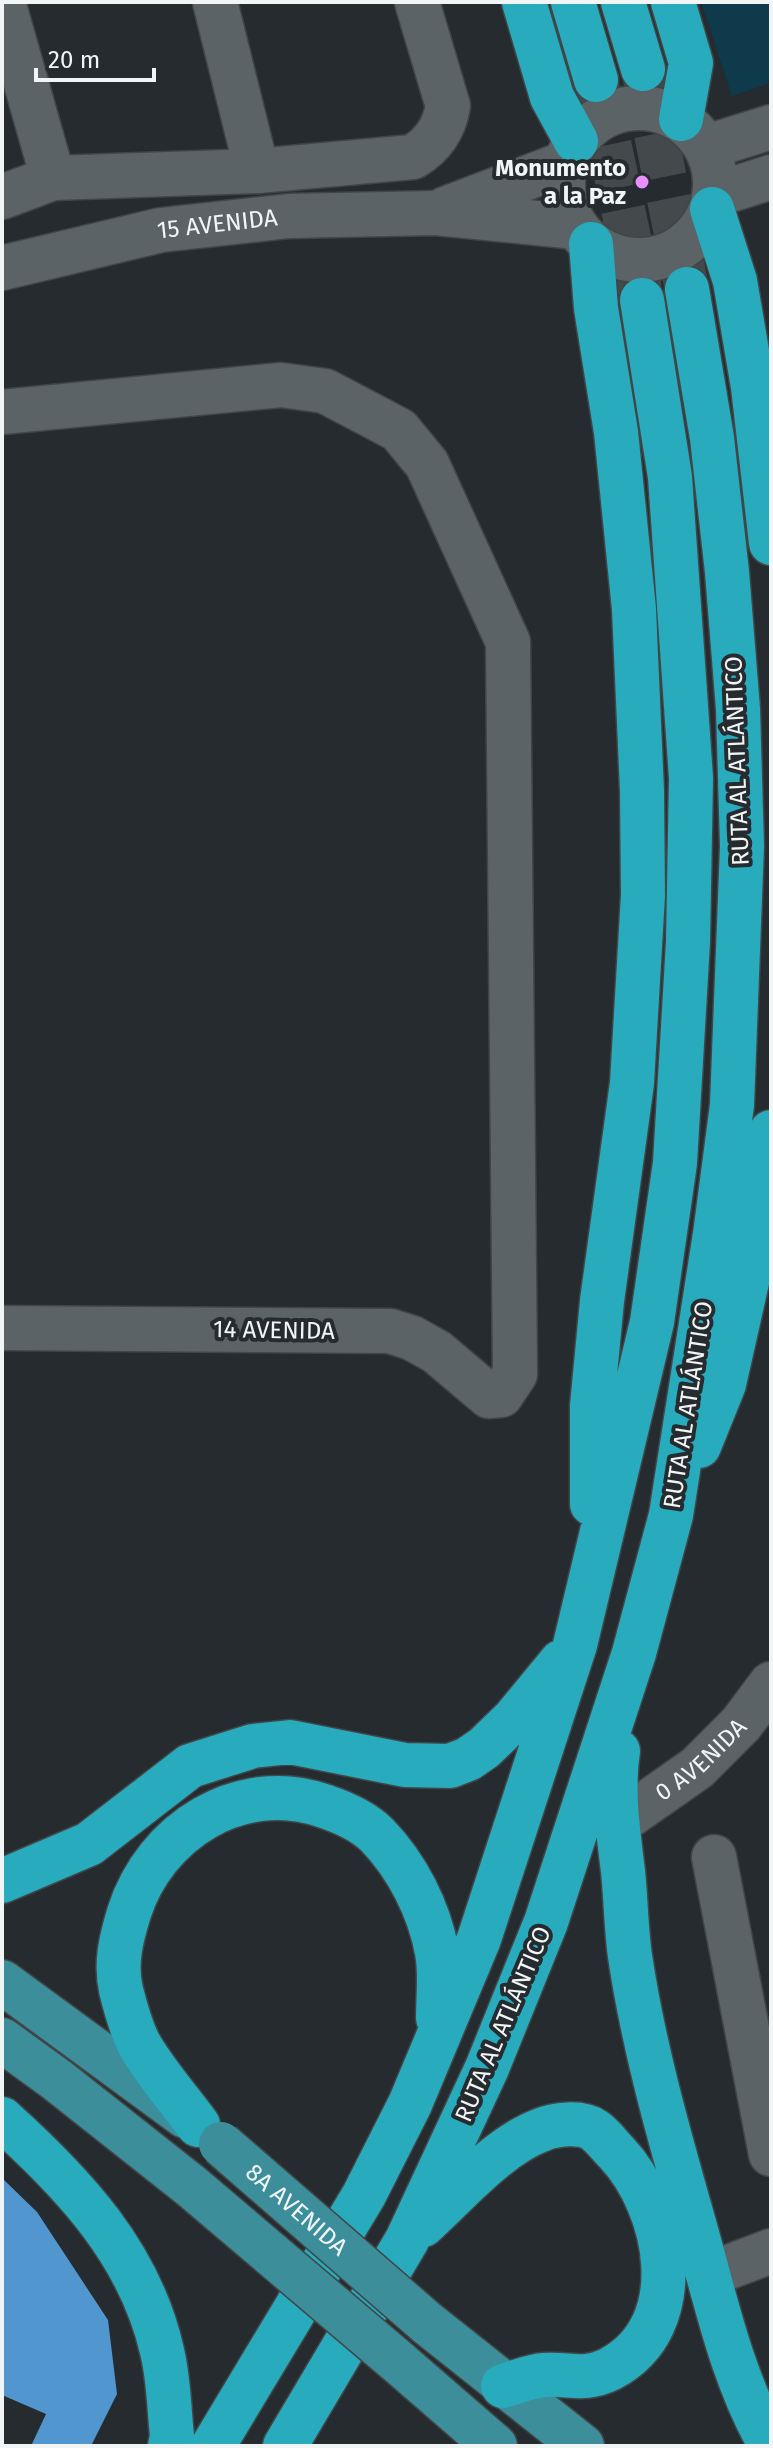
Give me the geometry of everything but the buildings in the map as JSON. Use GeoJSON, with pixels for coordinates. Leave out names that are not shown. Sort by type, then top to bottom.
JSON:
{"type":"FeatureCollection","features":[{"type":"Feature","properties":{"kind":"highway"},"geometry":{"type":"LineString","coordinates":[[524,2],[571,152]]}},
{"type":"Feature","properties":{"kind":"highway"},"geometry":{"type":"LineString","coordinates":[[573,2],[596,80]]}},
{"type":"Feature","properties":{"kind":"highway"},"geometry":{"type":"LineString","coordinates":[[623,2],[643,69]]}},
{"type":"Feature","properties":{"kind":"highway"},"geometry":{"type":"LineString","coordinates":[[673,2],[691,63],[694,133]]}},
{"type":"Feature","properties":{"kind":"highway"},"geometry":{"type":"LineString","coordinates":[[714,202],[735,281],[753,387],[771,543]]}},
{"type":"Feature","properties":{"kind":"highway"},"geometry":{"type":"LineString","coordinates":[[584,236],[616,432],[634,609],[643,895],[632,1083],[602,1301],[592,1406],[592,1581]]}},
{"type":"Feature","properties":{"kind":"highway","name":"RUTA AL ATLÁNTICO"},"geometry":{"type":"LineString","coordinates":[[286,2444],[407,2240],[487,2068],[546,1922],[634,1653],[671,1515],[732,1105],[742,846],[738,709],[727,572],[712,438],[687,289]]}},
{"type":"Feature","properties":{"kind":"highway","name":"RUTA AL ATLÁNTICO"},"geometry":{"type":"LineString","coordinates":[[213,2446],[364,2195],[410,2104],[479,1939],[575,1645],[652,1322],[675,1163],[688,942],[691,778],[670,477],[642,300]]}},
{"type":"Feature","properties":{"kind":"highway"},"geometry":{"type":"LineString","coordinates":[[671,1515],[724,1384],[751,1264],[771,1132]]}},
{"type":"Feature","properties":{"kind":"highway"},"geometry":{"type":"LineString","coordinates":[[2,1881],[89,1844],[190,1766],[253,1746],[290,1742],[405,1765],[450,1766],[468,1759],[514,1719],[575,1645]]}},
{"type":"Feature","properties":{"kind":"highway"},"geometry":{"type":"LineString","coordinates":[[634,1653],[615,1772],[629,1952],[640,2015],[727,2343],[745,2394],[771,2446]]}},
{"type":"Feature","properties":{"kind":"highway"},"geometry":{"type":"LineString","coordinates":[[210,2135],[138,2041],[120,1988],[118,1947],[134,1897],[164,1850],[196,1823],[230,1804],[294,1798],[344,1813],[375,1833],[401,1865],[420,1897],[438,1953],[438,2038]]}},
{"type":"Feature","properties":{"kind":"highway"},"geometry":{"type":"LineString","coordinates":[[2,2119],[78,2194],[118,2249],[144,2292],[163,2353],[172,2436],[170,2446]]}},
{"type":"Feature","properties":{"kind":"highway"},"geometry":{"type":"LineString","coordinates":[[407,2240],[510,2146],[542,2129],[568,2124],[592,2128],[629,2165],[660,2227],[664,2274],[658,2314],[639,2345],[610,2369],[580,2378],[544,2375],[503,2386]]}},
{"type":"Feature","properties":{"kind":"main road","name":"8A AVENIDA"},"geometry":{"type":"LineString","coordinates":[[2,1982],[210,2135],[427,2323],[582,2446]]}},
{"type":"Feature","properties":{"kind":"main road","name":"8A AVENIDA"},"geometry":{"type":"LineString","coordinates":[[2,2040],[191,2186],[495,2446]]}},
{"type":"Feature","properties":{"kind":"street"},"geometry":{"type":"LineString","coordinates":[[3,2],[53,178]]}},
{"type":"Feature","properties":{"kind":"street"},"geometry":{"type":"LineString","coordinates":[[215,2],[270,170],[289,216]]}},
{"type":"Feature","properties":{"kind":"street"},"geometry":{"type":"LineString","coordinates":[[2,197],[53,178],[270,170],[413,157],[427,148],[446,121],[448,106],[417,2]]}},
{"type":"Feature","properties":{"kind":"street"},"geometry":{"type":"LineString","coordinates":[[636,108],[660,110],[694,133],[715,170],[714,202],[700,231],[683,248],[660,257],[636,261],[613,256],[584,236],[566,207],[563,185],[571,152],[592,124],[613,112],[636,108]]}},
{"type":"Feature","properties":{"kind":"street"},"geometry":{"type":"LineString","coordinates":[[694,133],[771,127]]}},
{"type":"Feature","properties":{"kind":"street","name":"15 AVENIDA"},"geometry":{"type":"LineString","coordinates":[[436,213],[571,152]]}},
{"type":"Feature","properties":{"kind":"street"},"geometry":{"type":"LineString","coordinates":[[714,202],[771,177]]}},
{"type":"Feature","properties":{"kind":"street","name":"15 AVENIDA"},"geometry":{"type":"LineString","coordinates":[[2,268],[161,230],[289,216],[436,213],[584,236]]}},
{"type":"Feature","properties":{"kind":"street","name":"14 AVENIDA"},"geometry":{"type":"LineString","coordinates":[[2,412],[281,385],[325,391],[399,430],[427,464],[508,642],[515,1374],[501,1395],[489,1396],[437,1352],[412,1338],[390,1331],[2,1328]]}},
{"type":"Feature","properties":{"kind":"street","name":"0 AVENIDA"},"geometry":{"type":"LineString","coordinates":[[617,1824],[697,1768],[741,1724],[771,1684]]}},
{"type":"Feature","properties":{"kind":"street"},"geometry":{"type":"LineString","coordinates":[[714,1857],[769,2129]]}},
{"type":"Feature","properties":{"kind":"street"},"geometry":{"type":"LineString","coordinates":[[708,2275],[771,2251]]}},
{"type":"Feature","properties":{"kind":"shaded area"},"geometry":{"type":"Polygon","coordinates":[[[701,2],[771,2],[771,83],[732,96],[701,2]]]}},
{"type":"Feature","properties":{"kind":"tunnel"},"geometry":{"type":"LineString","coordinates":[[643,69],[687,289]]}},
{"type":"Feature","properties":{"kind":"tunnel"},"geometry":{"type":"LineString","coordinates":[[596,80],[642,300]]}},
{"type":"Feature","properties":{"kind":"place","name":"Monumento a la Paz"},"geometry":{"type":"Point","coordinates":[642,182]}}]}
